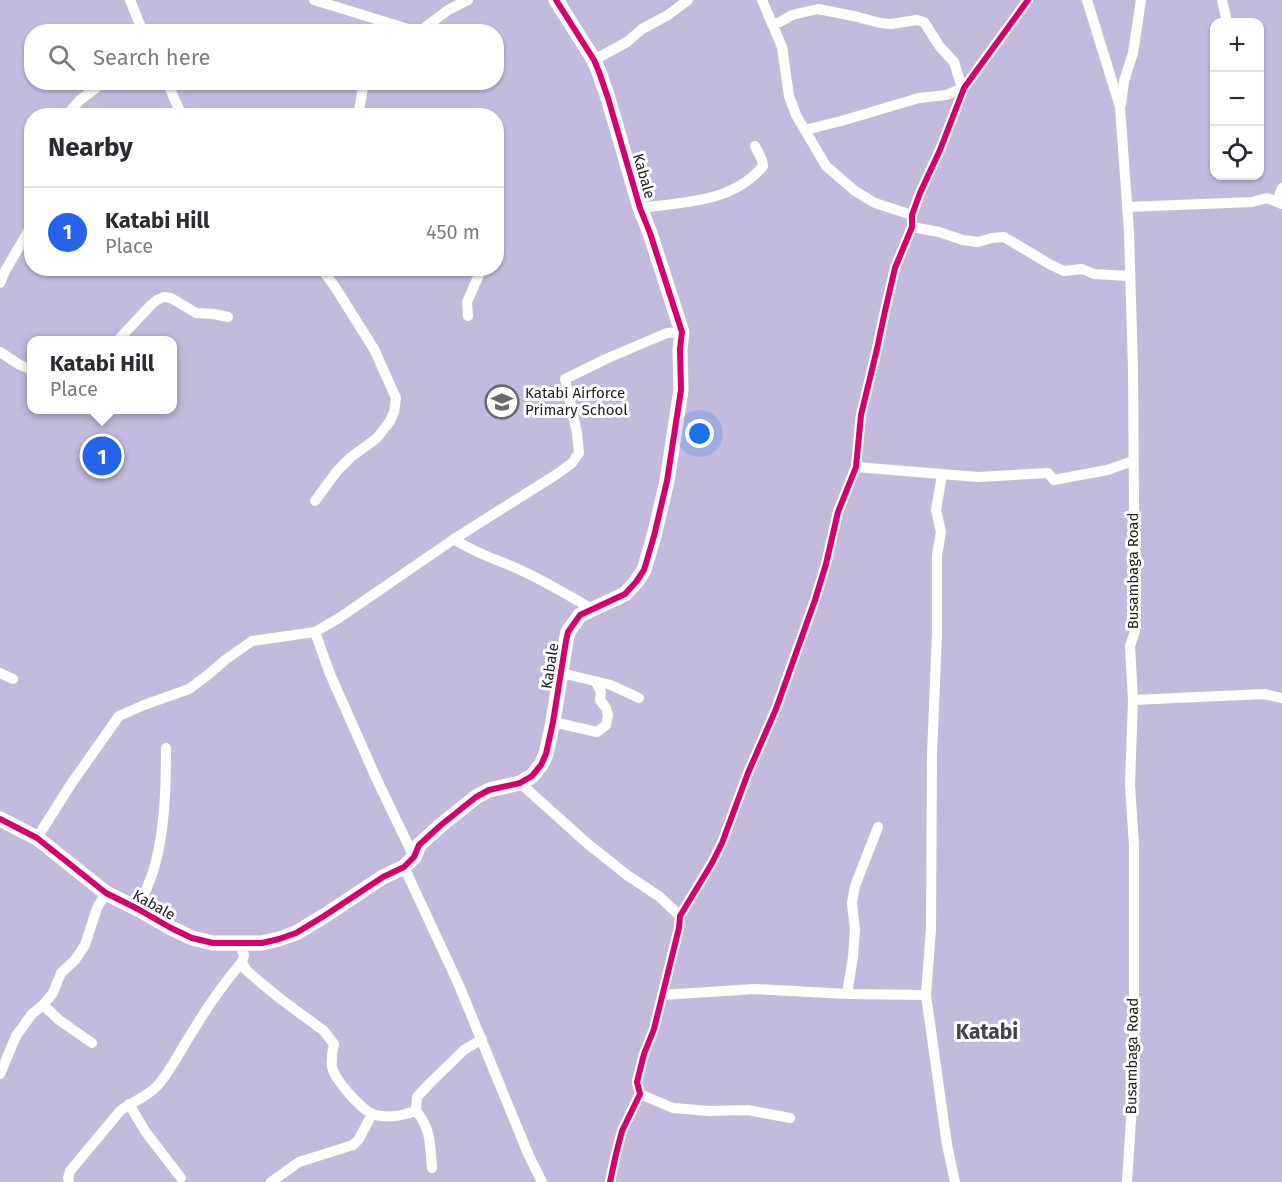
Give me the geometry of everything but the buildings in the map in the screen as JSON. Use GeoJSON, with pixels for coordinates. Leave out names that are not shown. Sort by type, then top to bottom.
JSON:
{"type":"FeatureCollection","features":[{"type":"Feature","properties":{"kind":"street"},"geometry":{"type":"LineString","coordinates":[[129,0],[140,24]]}},
{"type":"Feature","properties":{"kind":"street"},"geometry":{"type":"LineString","coordinates":[[314,0],[392,24]]}},
{"type":"Feature","properties":{"kind":"street"},"geometry":{"type":"LineString","coordinates":[[429,24],[448,10],[468,0]]}},
{"type":"Feature","properties":{"kind":"street","name":"Kabale"},"geometry":{"type":"LineString","coordinates":[[0,819],[37,838],[106,893],[192,938],[213,943],[262,943],[296,933],[409,862],[419,845],[463,806],[489,790],[520,783],[532,776],[541,765],[546,754],[553,722],[568,632],[580,615],[625,594],[644,570],[667,481],[681,390],[682,332],[654,243],[640,208],[608,98],[594,60],[556,0]]}},
{"type":"Feature","properties":{"kind":"street"},"geometry":{"type":"LineString","coordinates":[[594,60],[627,42],[642,29],[668,15],[688,0]]}},
{"type":"Feature","properties":{"kind":"street"},"geometry":{"type":"LineString","coordinates":[[762,0],[782,48],[789,96],[796,115],[826,166],[855,191],[875,203],[912,215]]}},
{"type":"Feature","properties":{"kind":"street"},"geometry":{"type":"LineString","coordinates":[[610,1182],[622,1131],[640,1094],[637,1082],[644,1054],[654,1029],[680,916],[722,843],[748,773],[776,709],[815,600],[838,512],[856,467],[861,416],[895,268],[912,227],[912,215],[963,88],[1028,0]]}},
{"type":"Feature","properties":{"kind":"street","name":"Busambaga Road"},"geometry":{"type":"LineString","coordinates":[[1087,0],[1120,107],[1127,207],[1133,369],[1135,631],[1130,646],[1133,700],[1130,784],[1134,846],[1134,1073],[1127,1182]]}},
{"type":"Feature","properties":{"kind":"street"},"geometry":{"type":"LineString","coordinates":[[1120,107],[1124,81],[1133,53],[1141,0]]}},
{"type":"Feature","properties":{"kind":"street"},"geometry":{"type":"LineString","coordinates":[[1222,0],[1226,18]]}},
{"type":"Feature","properties":{"kind":"street"},"geometry":{"type":"LineString","coordinates":[[772,24],[792,15],[818,9],[880,23],[891,24],[916,20],[924,22],[940,47],[954,62],[963,88]]}},
{"type":"Feature","properties":{"kind":"street"},"geometry":{"type":"LineString","coordinates":[[805,130],[919,98],[946,95],[963,88]]}},
{"type":"Feature","properties":{"kind":"street"},"geometry":{"type":"LineString","coordinates":[[73,108],[93,90]]}},
{"type":"Feature","properties":{"kind":"street"},"geometry":{"type":"LineString","coordinates":[[171,90],[178,108]]}},
{"type":"Feature","properties":{"kind":"street"},"geometry":{"type":"LineString","coordinates":[[359,108],[363,90]]}},
{"type":"Feature","properties":{"kind":"street"},"geometry":{"type":"LineString","coordinates":[[640,208],[712,198],[733,190],[755,175],[763,166],[755,146]]}},
{"type":"Feature","properties":{"kind":"street"},"geometry":{"type":"LineString","coordinates":[[1127,207],[1252,202],[1268,198],[1280,202],[1282,188]]}},
{"type":"Feature","properties":{"kind":"street"},"geometry":{"type":"LineString","coordinates":[[912,227],[978,242],[1004,237],[1065,271],[1082,269],[1094,274],[1129,276]]}},
{"type":"Feature","properties":{"kind":"street"},"geometry":{"type":"LineString","coordinates":[[0,283],[24,239]]}},
{"type":"Feature","properties":{"kind":"street"},"geometry":{"type":"LineString","coordinates":[[315,501],[337,471],[351,457],[377,438],[390,421],[396,398],[374,349],[327,276]]}},
{"type":"Feature","properties":{"kind":"street"},"geometry":{"type":"LineString","coordinates":[[468,316],[467,302],[478,276]]}},
{"type":"Feature","properties":{"kind":"street"},"geometry":{"type":"LineString","coordinates":[[122,336],[151,305],[164,297],[171,298],[196,312],[228,317]]}},
{"type":"Feature","properties":{"kind":"street"},"geometry":{"type":"LineString","coordinates":[[37,838],[118,716],[189,689],[252,641],[315,632],[454,539],[557,474],[572,463],[579,453],[578,433],[565,379],[667,333],[682,332]]}},
{"type":"Feature","properties":{"kind":"street"},"geometry":{"type":"LineString","coordinates":[[0,352],[27,368]]}},
{"type":"Feature","properties":{"kind":"street"},"geometry":{"type":"LineString","coordinates":[[856,467],[978,477],[1048,473],[1054,480],[1107,470],[1133,461]]}},
{"type":"Feature","properties":{"kind":"street"},"geometry":{"type":"LineString","coordinates":[[942,475],[936,510],[940,532],[937,555],[937,633],[932,755],[931,929],[926,995],[947,1145],[956,1182]]}},
{"type":"Feature","properties":{"kind":"street"},"geometry":{"type":"LineString","coordinates":[[454,539],[468,549],[518,569],[592,609]]}},
{"type":"Feature","properties":{"kind":"street"},"geometry":{"type":"LineString","coordinates":[[315,632],[330,674],[377,780],[529,1156],[542,1182]]}},
{"type":"Feature","properties":{"kind":"street"},"geometry":{"type":"LineString","coordinates":[[0,673],[14,679]]}},
{"type":"Feature","properties":{"kind":"street"},"geometry":{"type":"LineString","coordinates":[[561,674],[611,685],[639,698]]}},
{"type":"Feature","properties":{"kind":"street"},"geometry":{"type":"LineString","coordinates":[[553,722],[597,732],[606,725],[608,715],[600,700],[601,692],[596,682]]}},
{"type":"Feature","properties":{"kind":"street"},"geometry":{"type":"LineString","coordinates":[[1133,700],[1264,694],[1282,698]]}},
{"type":"Feature","properties":{"kind":"street"},"geometry":{"type":"LineString","coordinates":[[138,909],[155,864],[159,842],[166,791],[166,748]]}},
{"type":"Feature","properties":{"kind":"street"},"geometry":{"type":"LineString","coordinates":[[520,783],[588,844],[627,875],[660,897],[680,916]]}},
{"type":"Feature","properties":{"kind":"street"},"geometry":{"type":"LineString","coordinates":[[847,994],[853,957],[855,930],[852,903],[855,886],[878,827]]}},
{"type":"Feature","properties":{"kind":"street"},"geometry":{"type":"LineString","coordinates":[[0,1074],[16,1036],[32,1014],[43,1005],[61,974],[75,960],[85,945],[97,908],[106,893]]}},
{"type":"Feature","properties":{"kind":"street"},"geometry":{"type":"LineString","coordinates":[[69,1182],[70,1171],[120,1111],[151,1093],[169,1071],[211,1002],[242,962],[244,955],[239,943]]}},
{"type":"Feature","properties":{"kind":"street"},"geometry":{"type":"LineString","coordinates":[[242,962],[246,970],[282,1000],[324,1030],[334,1044],[331,1056],[333,1069],[351,1096],[372,1114],[395,1117],[416,1111]]}},
{"type":"Feature","properties":{"kind":"street"},"geometry":{"type":"LineString","coordinates":[[662,995],[755,989],[926,995]]}},
{"type":"Feature","properties":{"kind":"street"},"geometry":{"type":"LineString","coordinates":[[43,1005],[58,1020],[92,1043]]}},
{"type":"Feature","properties":{"kind":"street"},"geometry":{"type":"LineString","coordinates":[[432,1168],[429,1136],[424,1120],[416,1111],[417,1097],[464,1050],[482,1039]]}},
{"type":"Feature","properties":{"kind":"street"},"geometry":{"type":"LineString","coordinates":[[640,1094],[673,1108],[709,1111],[748,1110],[790,1118]]}},
{"type":"Feature","properties":{"kind":"street"},"geometry":{"type":"LineString","coordinates":[[129,1104],[145,1131],[181,1178]]}},
{"type":"Feature","properties":{"kind":"street"},"geometry":{"type":"LineString","coordinates":[[271,1182],[299,1162],[353,1145],[359,1139],[372,1114]]}},
{"type":"Feature","properties":{"kind":"shaded area"},"geometry":{"type":"Polygon","coordinates":[[[0,0],[1282,0],[1282,1182],[0,1182],[0,0]]]}},
{"type":"Feature","properties":{"kind":"cycle path"},"geometry":{"type":"LineString","coordinates":[[0,819],[37,838],[106,893],[192,938],[213,943],[262,943],[296,933],[383,877],[404,867],[414,857],[419,845],[476,797],[489,790],[520,783],[532,776],[541,765],[546,754],[553,722],[568,632],[580,615],[625,594],[644,570],[667,481],[681,390],[682,332],[640,208],[608,98],[594,60],[556,0]]}},
{"type":"Feature","properties":{"kind":"cycle path"},"geometry":{"type":"LineString","coordinates":[[610,1182],[622,1131],[640,1094],[637,1082],[644,1054],[654,1029],[680,916],[722,843],[748,773],[776,709],[815,600],[838,512],[856,467],[861,415],[895,268],[912,227],[912,215],[964,88],[1028,0]]}},
{"type":"Feature","properties":{"kind":"place","name":"Katabi Airforce Primary School"},"geometry":{"type":"Point","coordinates":[502,402]}},
{"type":"Feature","properties":{"kind":"place","name":"Katabi Hill"},"geometry":{"type":"Point","coordinates":[102,456]}},
{"type":"Feature","properties":{"kind":"district","name":"Katabi"},"geometry":{"type":"Point","coordinates":[987,1032]}}]}
